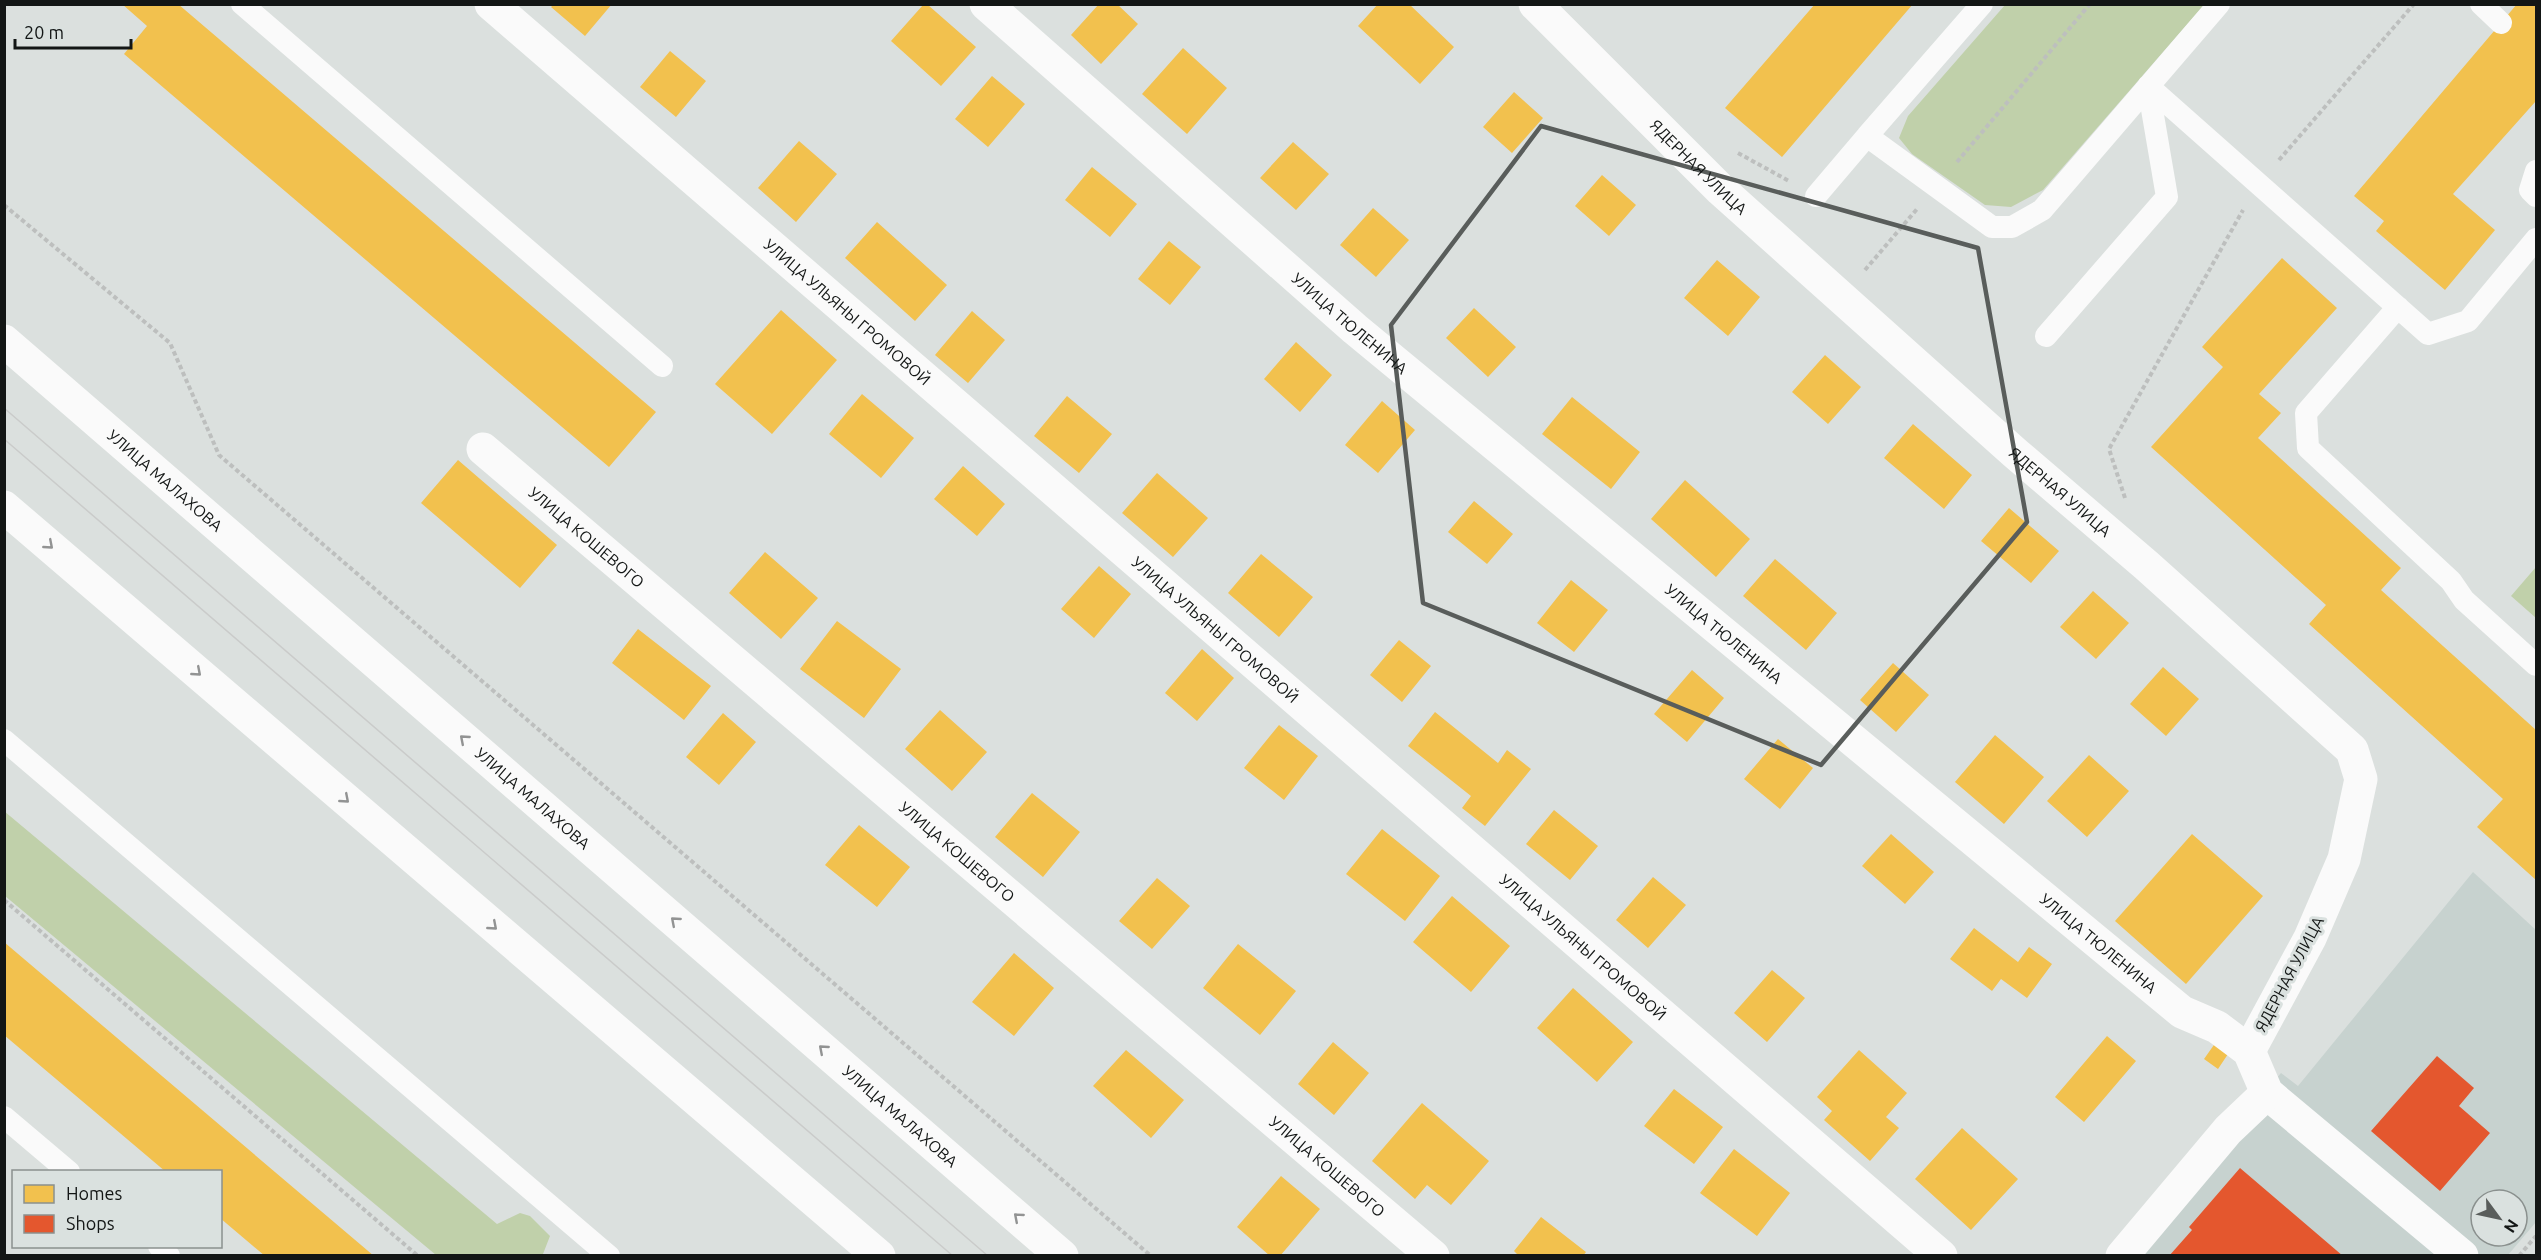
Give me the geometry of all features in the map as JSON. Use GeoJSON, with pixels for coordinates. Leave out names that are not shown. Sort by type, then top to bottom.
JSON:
{"type":"FeatureCollection","features":[{"type":"Feature","properties":{"kind":"street","name":"УЛИЦА УЛЬЯНЫ ГРОМОВОЙ"},"geometry":{"type":"LineString","coordinates":[[490,4],[1941,1256]]}},
{"type":"Feature","properties":{"kind":"street","name":"УЛИЦА ТЮЛЕНИНА"},"geometry":{"type":"LineString","coordinates":[[986,4],[1355,328],[2182,1012],[2217,1027],[2248,1051],[2267,1093],[2462,1256]]}},
{"type":"Feature","properties":{"kind":"street","name":"ЯДЕРНАЯ УЛИЦА"},"geometry":{"type":"LineString","coordinates":[[1535,4],[1721,190],[2352,750],[2361,778],[2344,859],[2310,938],[2248,1051]]}},
{"type":"Feature","properties":{"kind":"street","name":"УЛИЦА МАЛАХОВА"},"geometry":{"type":"LineString","coordinates":[[4,341],[1062,1256]]}},
{"type":"Feature","properties":{"kind":"street","name":"УЛИЦА КОШЕВОГО"},"geometry":{"type":"LineString","coordinates":[[483,449],[1432,1256]]}},
{"type":"Feature","properties":{"kind":"street"},"geometry":{"type":"LineString","coordinates":[[4,507],[879,1256]]}},
{"type":"Feature","properties":{"kind":"street"},"geometry":{"type":"LineString","coordinates":[[2121,1256],[2228,1130],[2267,1093]]}},
{"type":"Feature","properties":{"kind":"lane"},"geometry":{"type":"LineString","coordinates":[[242,4],[662,366]]}},
{"type":"Feature","properties":{"kind":"lane"},"geometry":{"type":"LineString","coordinates":[[1816,195],[1982,4]]}},
{"type":"Feature","properties":{"kind":"lane"},"geometry":{"type":"LineString","coordinates":[[1867,136],[1992,227],[2012,227],[2042,210],[2219,4]]}},
{"type":"Feature","properties":{"kind":"lane"},"geometry":{"type":"LineString","coordinates":[[2481,4],[2501,23]]}},
{"type":"Feature","properties":{"kind":"lane"},"geometry":{"type":"LineString","coordinates":[[2148,86],[2428,334],[2468,321],[2536,239]]}},
{"type":"Feature","properties":{"kind":"lane"},"geometry":{"type":"LineString","coordinates":[[2046,336],[2167,197],[2148,86]]}},
{"type":"Feature","properties":{"kind":"lane"},"geometry":{"type":"LineString","coordinates":[[2536,171],[2530,190],[2536,196]]}},
{"type":"Feature","properties":{"kind":"lane"},"geometry":{"type":"LineString","coordinates":[[2398,307],[2306,413],[2308,448],[2451,581],[2464,600],[2536,664]]}},
{"type":"Feature","properties":{"kind":"lane"},"geometry":{"type":"LineString","coordinates":[[4,740],[594,1251]]}},
{"type":"Feature","properties":{"kind":"lane"},"geometry":{"type":"LineString","coordinates":[[4,1117],[67,1170]]}},
{"type":"Feature","properties":{"kind":"path"},"geometry":{"type":"LineString","coordinates":[[1841,298],[2090,4]]}},
{"type":"Feature","properties":{"kind":"path"},"geometry":{"type":"LineString","coordinates":[[2126,502],[2109,449],[2258,183],[2414,4]]}},
{"type":"Feature","properties":{"kind":"path"},"geometry":{"type":"LineString","coordinates":[[4,205],[170,343],[219,455],[1150,1256]]}},
{"type":"Feature","properties":{"kind":"path"},"geometry":{"type":"LineString","coordinates":[[4,900],[418,1256]]}},
{"type":"Feature","properties":{"kind":"path"},"geometry":{"type":"LineString","coordinates":[[2519,1256],[2536,1236]]}},
{"type":"Feature","properties":{"kind":"highlighted area"},"geometry":{"type":"Polygon","coordinates":[[[1541,126],[1978,248],[2027,522],[1821,765],[1423,603],[1391,325],[1541,126]]]}},
{"type":"Feature","properties":{"kind":"shaded area"},"geometry":{"type":"Polygon","coordinates":[[[2473,872],[2536,930],[2536,1222],[2529,1230],[2529,1188],[2469,1188],[2469,1248],[2514,1248],[2508,1255],[2123,1256],[2281,1073],[2298,1086],[2473,872]]]}},
{"type":"Feature","properties":{"kind":"green space"},"geometry":{"type":"Polygon","coordinates":[[[2005,5],[2204,5],[2043,190],[2011,207],[1985,205],[1912,154],[1899,138],[1908,116],[2005,5]]]}},
{"type":"Feature","properties":{"kind":"green space"},"geometry":{"type":"Polygon","coordinates":[[[2536,567],[2536,618],[2511,596],[2536,567]]]}},
{"type":"Feature","properties":{"kind":"green space"},"geometry":{"type":"Polygon","coordinates":[[[4,811],[497,1224],[520,1213],[530,1216],[550,1236],[543,1254],[541,1256],[436,1255],[5,896],[4,811]]]}},
{"type":"Feature","properties":{"kind":"building: Homes"},"geometry":{"type":"Polygon","coordinates":[[[122,4],[178,4],[656,412],[609,467],[124,54],[147,26],[122,4]]]}},
{"type":"Feature","properties":{"kind":"building: Homes"},"geometry":{"type":"Polygon","coordinates":[[[554,4],[612,4],[585,36],[551,7],[554,4]]]}},
{"type":"Feature","properties":{"kind":"building: Homes"},"geometry":{"type":"Polygon","coordinates":[[[1099,4],[1117,4],[1138,24],[1101,64],[1071,35],[1099,4]]]}},
{"type":"Feature","properties":{"kind":"building: Homes"},"geometry":{"type":"Polygon","coordinates":[[[1378,4],[1409,4],[1454,47],[1420,84],[1358,26],[1378,4]]]}},
{"type":"Feature","properties":{"kind":"building: Homes"},"geometry":{"type":"Polygon","coordinates":[[[1815,4],[1913,4],[1782,157],[1725,108],[1815,4]]]}},
{"type":"Feature","properties":{"kind":"building: Homes"},"geometry":{"type":"Polygon","coordinates":[[[2517,4],[2536,4],[2536,101],[2453,194],[2495,230],[2445,290],[2376,231],[2384,221],[2354,196],[2517,4]]]}},
{"type":"Feature","properties":{"kind":"building: Homes"},"geometry":{"type":"Polygon","coordinates":[[[923,5],[928,5],[976,47],[941,86],[891,41],[923,5]]]}},
{"type":"Feature","properties":{"kind":"building: Homes"},"geometry":{"type":"Polygon","coordinates":[[[1183,48],[1227,88],[1187,134],[1142,94],[1183,48]]]}},
{"type":"Feature","properties":{"kind":"building: Homes"},"geometry":{"type":"Polygon","coordinates":[[[670,51],[706,81],[676,117],[640,87],[670,51]]]}},
{"type":"Feature","properties":{"kind":"building: Homes"},"geometry":{"type":"Polygon","coordinates":[[[992,76],[1025,104],[988,147],[955,119],[992,76]]]}},
{"type":"Feature","properties":{"kind":"building: Homes"},"geometry":{"type":"Polygon","coordinates":[[[1514,92],[1543,118],[1512,153],[1483,127],[1514,92]]]}},
{"type":"Feature","properties":{"kind":"building: Homes"},"geometry":{"type":"Polygon","coordinates":[[[799,141],[837,174],[796,222],[758,188],[799,141]]]}},
{"type":"Feature","properties":{"kind":"building: Homes"},"geometry":{"type":"Polygon","coordinates":[[[1293,142],[1329,174],[1296,210],[1260,178],[1293,142]]]}},
{"type":"Feature","properties":{"kind":"building: Homes"},"geometry":{"type":"Polygon","coordinates":[[[1092,167],[1137,204],[1110,237],[1065,200],[1092,167]]]}},
{"type":"Feature","properties":{"kind":"building: Homes"},"geometry":{"type":"Polygon","coordinates":[[[1602,175],[1636,205],[1609,236],[1575,206],[1602,175]]]}},
{"type":"Feature","properties":{"kind":"building: Homes"},"geometry":{"type":"Polygon","coordinates":[[[1373,208],[1409,240],[1376,277],[1340,245],[1373,208]]]}},
{"type":"Feature","properties":{"kind":"building: Homes"},"geometry":{"type":"Polygon","coordinates":[[[877,222],[947,285],[915,321],[845,258],[877,222]]]}},
{"type":"Feature","properties":{"kind":"building: Homes"},"geometry":{"type":"Polygon","coordinates":[[[1169,241],[1201,267],[1170,305],[1138,279],[1169,241]]]}},
{"type":"Feature","properties":{"kind":"building: Homes"},"geometry":{"type":"Polygon","coordinates":[[[2282,258],[2337,308],[2259,394],[2281,413],[2258,438],[2401,568],[2381,590],[2536,730],[2536,880],[2477,827],[2503,799],[2309,624],[2326,605],[2151,447],[2223,367],[2202,347],[2282,258]]]}},
{"type":"Feature","properties":{"kind":"building: Homes"},"geometry":{"type":"Polygon","coordinates":[[[1717,260],[1760,297],[1728,336],[1684,298],[1717,260]]]}},
{"type":"Feature","properties":{"kind":"building: Homes"},"geometry":{"type":"Polygon","coordinates":[[[1474,308],[1516,347],[1488,377],[1446,338],[1474,308]]]}},
{"type":"Feature","properties":{"kind":"building: Homes"},"geometry":{"type":"Polygon","coordinates":[[[781,310],[837,360],[772,434],[715,384],[781,310]]]}},
{"type":"Feature","properties":{"kind":"building: Homes"},"geometry":{"type":"Polygon","coordinates":[[[972,311],[1005,340],[968,383],[935,355],[972,311]]]}},
{"type":"Feature","properties":{"kind":"building: Homes"},"geometry":{"type":"Polygon","coordinates":[[[1296,342],[1332,375],[1300,412],[1264,379],[1296,342]]]}},
{"type":"Feature","properties":{"kind":"building: Homes"},"geometry":{"type":"Polygon","coordinates":[[[1825,355],[1861,387],[1828,424],[1792,392],[1825,355]]]}},
{"type":"Feature","properties":{"kind":"building: Homes"},"geometry":{"type":"Polygon","coordinates":[[[862,394],[914,438],[881,478],[829,434],[862,394]]]}},
{"type":"Feature","properties":{"kind":"building: Homes"},"geometry":{"type":"Polygon","coordinates":[[[1067,396],[1112,434],[1079,473],[1034,436],[1067,396]]]}},
{"type":"Feature","properties":{"kind":"building: Homes"},"geometry":{"type":"Polygon","coordinates":[[[1572,397],[1640,452],[1611,489],[1542,434],[1572,397]]]}},
{"type":"Feature","properties":{"kind":"building: Homes"},"geometry":{"type":"Polygon","coordinates":[[[1382,401],[1415,430],[1378,473],[1345,445],[1382,401]]]}},
{"type":"Feature","properties":{"kind":"building: Homes"},"geometry":{"type":"Polygon","coordinates":[[[1913,424],[1972,475],[1944,509],[1884,458],[1913,424]]]}},
{"type":"Feature","properties":{"kind":"building: Homes"},"geometry":{"type":"Polygon","coordinates":[[[458,460],[557,545],[520,588],[421,503],[458,460]]]}},
{"type":"Feature","properties":{"kind":"building: Homes"},"geometry":{"type":"Polygon","coordinates":[[[963,466],[1005,504],[977,536],[934,499],[963,466]]]}},
{"type":"Feature","properties":{"kind":"building: Homes"},"geometry":{"type":"Polygon","coordinates":[[[1157,473],[1208,518],[1173,557],[1122,513],[1157,473]]]}},
{"type":"Feature","properties":{"kind":"building: Homes"},"geometry":{"type":"Polygon","coordinates":[[[1685,480],[1750,539],[1716,577],[1651,519],[1685,480]]]}},
{"type":"Feature","properties":{"kind":"building: Homes"},"geometry":{"type":"Polygon","coordinates":[[[1474,501],[1513,534],[1487,564],[1448,532],[1474,501]]]}},
{"type":"Feature","properties":{"kind":"building: Homes"},"geometry":{"type":"Polygon","coordinates":[[[2009,508],[2059,551],[2031,583],[1981,541],[2009,508]]]}},
{"type":"Feature","properties":{"kind":"building: Homes"},"geometry":{"type":"Polygon","coordinates":[[[765,552],[818,598],[781,639],[729,593],[765,552]]]}},
{"type":"Feature","properties":{"kind":"building: Homes"},"geometry":{"type":"Polygon","coordinates":[[[1261,554],[1313,597],[1279,637],[1228,593],[1261,554]]]}},
{"type":"Feature","properties":{"kind":"building: Homes"},"geometry":{"type":"Polygon","coordinates":[[[1775,559],[1837,613],[1806,650],[1743,596],[1775,559]]]}},
{"type":"Feature","properties":{"kind":"building: Homes"},"geometry":{"type":"Polygon","coordinates":[[[1099,566],[1131,594],[1094,638],[1061,609],[1099,566]]]}},
{"type":"Feature","properties":{"kind":"building: Homes"},"geometry":{"type":"Polygon","coordinates":[[[1571,580],[1608,610],[1574,652],[1537,623],[1571,580]]]}},
{"type":"Feature","properties":{"kind":"building: Homes"},"geometry":{"type":"Polygon","coordinates":[[[2093,591],[2129,623],[2096,659],[2060,627],[2093,591]]]}},
{"type":"Feature","properties":{"kind":"building: Homes"},"geometry":{"type":"Polygon","coordinates":[[[837,621],[901,669],[864,718],[800,669],[837,621]]]}},
{"type":"Feature","properties":{"kind":"building: Homes"},"geometry":{"type":"Polygon","coordinates":[[[638,629],[711,686],[684,720],[612,663],[638,629]]]}},
{"type":"Feature","properties":{"kind":"building: Homes"},"geometry":{"type":"Polygon","coordinates":[[[1399,640],[1431,666],[1402,702],[1370,675],[1399,640]]]}},
{"type":"Feature","properties":{"kind":"building: Homes"},"geometry":{"type":"Polygon","coordinates":[[[1202,649],[1234,678],[1197,721],[1165,693],[1202,649]]]}},
{"type":"Feature","properties":{"kind":"building: Homes"},"geometry":{"type":"Polygon","coordinates":[[[1893,663],[1929,695],[1896,732],[1860,700],[1893,663]]]}},
{"type":"Feature","properties":{"kind":"building: Homes"},"geometry":{"type":"Polygon","coordinates":[[[2163,667],[2199,699],[2166,736],[2130,704],[2163,667]]]}},
{"type":"Feature","properties":{"kind":"building: Homes"},"geometry":{"type":"Polygon","coordinates":[[[1692,670],[1724,698],[1687,742],[1654,714],[1692,670]]]}},
{"type":"Feature","properties":{"kind":"building: Homes"},"geometry":{"type":"Polygon","coordinates":[[[940,710],[987,752],[952,791],[905,749],[940,710]]]}},
{"type":"Feature","properties":{"kind":"building: Homes"},"geometry":{"type":"Polygon","coordinates":[[[1435,712],[1498,763],[1507,750],[1531,769],[1485,826],[1462,808],[1471,796],[1408,746],[1435,712]]]}},
{"type":"Feature","properties":{"kind":"building: Homes"},"geometry":{"type":"Polygon","coordinates":[[[723,713],[756,742],[719,785],[686,757],[723,713]]]}},
{"type":"Feature","properties":{"kind":"building: Homes"},"geometry":{"type":"Polygon","coordinates":[[[1279,725],[1318,756],[1284,800],[1244,768],[1279,725]]]}},
{"type":"Feature","properties":{"kind":"building: Homes"},"geometry":{"type":"Polygon","coordinates":[[[1995,735],[2044,777],[2004,824],[1955,782],[1995,735]]]}},
{"type":"Feature","properties":{"kind":"building: Homes"},"geometry":{"type":"Polygon","coordinates":[[[1778,739],[1813,768],[1780,809],[1744,779],[1778,739]]]}},
{"type":"Feature","properties":{"kind":"building: Homes"},"geometry":{"type":"Polygon","coordinates":[[[2089,755],[2129,791],[2087,837],[2047,801],[2089,755]]]}},
{"type":"Feature","properties":{"kind":"building: Homes"},"geometry":{"type":"Polygon","coordinates":[[[1032,793],[1080,832],[1043,877],[995,837],[1032,793]]]}},
{"type":"Feature","properties":{"kind":"building: Homes"},"geometry":{"type":"Polygon","coordinates":[[[1554,810],[1598,846],[1570,880],[1526,844],[1554,810]]]}},
{"type":"Feature","properties":{"kind":"building: Homes"},"geometry":{"type":"Polygon","coordinates":[[[859,825],[910,867],[877,907],[825,865],[859,825]]]}},
{"type":"Feature","properties":{"kind":"building: Homes"},"geometry":{"type":"Polygon","coordinates":[[[1382,829],[1440,876],[1405,921],[1346,874],[1382,829]]]}},
{"type":"Feature","properties":{"kind":"building: Homes"},"geometry":{"type":"Polygon","coordinates":[[[1891,834],[1934,872],[1905,904],[1862,866],[1891,834]]]}},
{"type":"Feature","properties":{"kind":"building: Homes"},"geometry":{"type":"Polygon","coordinates":[[[2192,834],[2263,896],[2186,984],[2115,921],[2192,834]]]}},
{"type":"Feature","properties":{"kind":"building: Homes"},"geometry":{"type":"Polygon","coordinates":[[[1653,877],[1686,905],[1648,948],[1616,920],[1653,877]]]}},
{"type":"Feature","properties":{"kind":"building: Homes"},"geometry":{"type":"Polygon","coordinates":[[[1157,878],[1190,906],[1152,949],[1119,921],[1157,878]]]}},
{"type":"Feature","properties":{"kind":"building: Homes"},"geometry":{"type":"Polygon","coordinates":[[[1452,896],[1510,946],[1471,992],[1413,942],[1452,896]]]}},
{"type":"Feature","properties":{"kind":"building: Homes"},"geometry":{"type":"Polygon","coordinates":[[[1974,928],[2018,962],[2029,947],[2052,964],[2027,998],[2001,979],[1992,991],[1950,959],[1974,928]]]}},
{"type":"Feature","properties":{"kind":"building: Homes"},"geometry":{"type":"Polygon","coordinates":[[[4,942],[374,1256],[265,1256],[222,1220],[222,1170],[164,1170],[4,1035],[4,942]]]}},
{"type":"Feature","properties":{"kind":"building: Homes"},"geometry":{"type":"Polygon","coordinates":[[[1238,944],[1296,991],[1260,1035],[1203,988],[1238,944]]]}},
{"type":"Feature","properties":{"kind":"building: Homes"},"geometry":{"type":"Polygon","coordinates":[[[1014,953],[1054,988],[1014,1036],[972,1002],[1014,953]]]}},
{"type":"Feature","properties":{"kind":"building: Homes"},"geometry":{"type":"Polygon","coordinates":[[[1772,970],[1805,998],[1767,1042],[1734,1013],[1772,970]]]}},
{"type":"Feature","properties":{"kind":"building: Homes"},"geometry":{"type":"Polygon","coordinates":[[[1573,988],[1633,1042],[1597,1082],[1537,1028],[1573,988]]]}},
{"type":"Feature","properties":{"kind":"building: Homes"},"geometry":{"type":"Polygon","coordinates":[[[2107,1036],[2136,1061],[2084,1122],[2055,1097],[2107,1036]]]}},
{"type":"Feature","properties":{"kind":"building: Homes"},"geometry":{"type":"Polygon","coordinates":[[[1333,1042],[1369,1073],[1334,1115],[1298,1084],[1333,1042]]]}},
{"type":"Feature","properties":{"kind":"building: Homes"},"geometry":{"type":"Polygon","coordinates":[[[2216,1042],[2230,1051],[2218,1069],[2204,1059],[2216,1042]]]}},
{"type":"Feature","properties":{"kind":"building: Homes"},"geometry":{"type":"Polygon","coordinates":[[[1126,1050],[1184,1100],[1151,1138],[1093,1086],[1126,1050]]]}},
{"type":"Feature","properties":{"kind":"building: Homes"},"geometry":{"type":"Polygon","coordinates":[[[1859,1050],[1907,1093],[1886,1117],[1899,1128],[1870,1161],[1824,1120],[1832,1111],[1817,1097],[1859,1050]]]}},
{"type":"Feature","properties":{"kind":"building: Homes"},"geometry":{"type":"Polygon","coordinates":[[[1674,1089],[1723,1127],[1694,1164],[1644,1126],[1674,1089]]]}},
{"type":"Feature","properties":{"kind":"building: Homes"},"geometry":{"type":"Polygon","coordinates":[[[1422,1103],[1489,1161],[1451,1205],[1427,1185],[1415,1199],[1372,1161],[1422,1103]]]}},
{"type":"Feature","properties":{"kind":"building: Homes"},"geometry":{"type":"Polygon","coordinates":[[[1962,1128],[2018,1179],[1971,1230],[1915,1179],[1962,1128]]]}},
{"type":"Feature","properties":{"kind":"building: Homes"},"geometry":{"type":"Polygon","coordinates":[[[1734,1149],[1790,1193],[1757,1236],[1700,1193],[1734,1149]]]}},
{"type":"Feature","properties":{"kind":"building: Homes"},"geometry":{"type":"Polygon","coordinates":[[[1281,1176],[1320,1209],[1280,1256],[1270,1256],[1237,1227],[1281,1176]]]}},
{"type":"Feature","properties":{"kind":"building: Homes"},"geometry":{"type":"Polygon","coordinates":[[[1541,1217],[1586,1252],[1583,1256],[1519,1256],[1514,1251],[1541,1217]]]}},
{"type":"Feature","properties":{"kind":"building: Shops"},"geometry":{"type":"Polygon","coordinates":[[[2437,1056],[2474,1088],[2459,1106],[2490,1133],[2440,1191],[2371,1131],[2437,1056]]]}},
{"type":"Feature","properties":{"kind":"building: Shops"},"geometry":{"type":"Polygon","coordinates":[[[2240,1168],[2343,1256],[2169,1256],[2192,1230],[2189,1227],[2240,1168]]]}},
{"type":"Feature","properties":{"kind":"tram line"},"geometry":{"type":"LineString","coordinates":[[4,408],[988,1256]]}},
{"type":"Feature","properties":{"kind":"tram line"},"geometry":{"type":"LineString","coordinates":[[4,439],[953,1256]]}}]}
